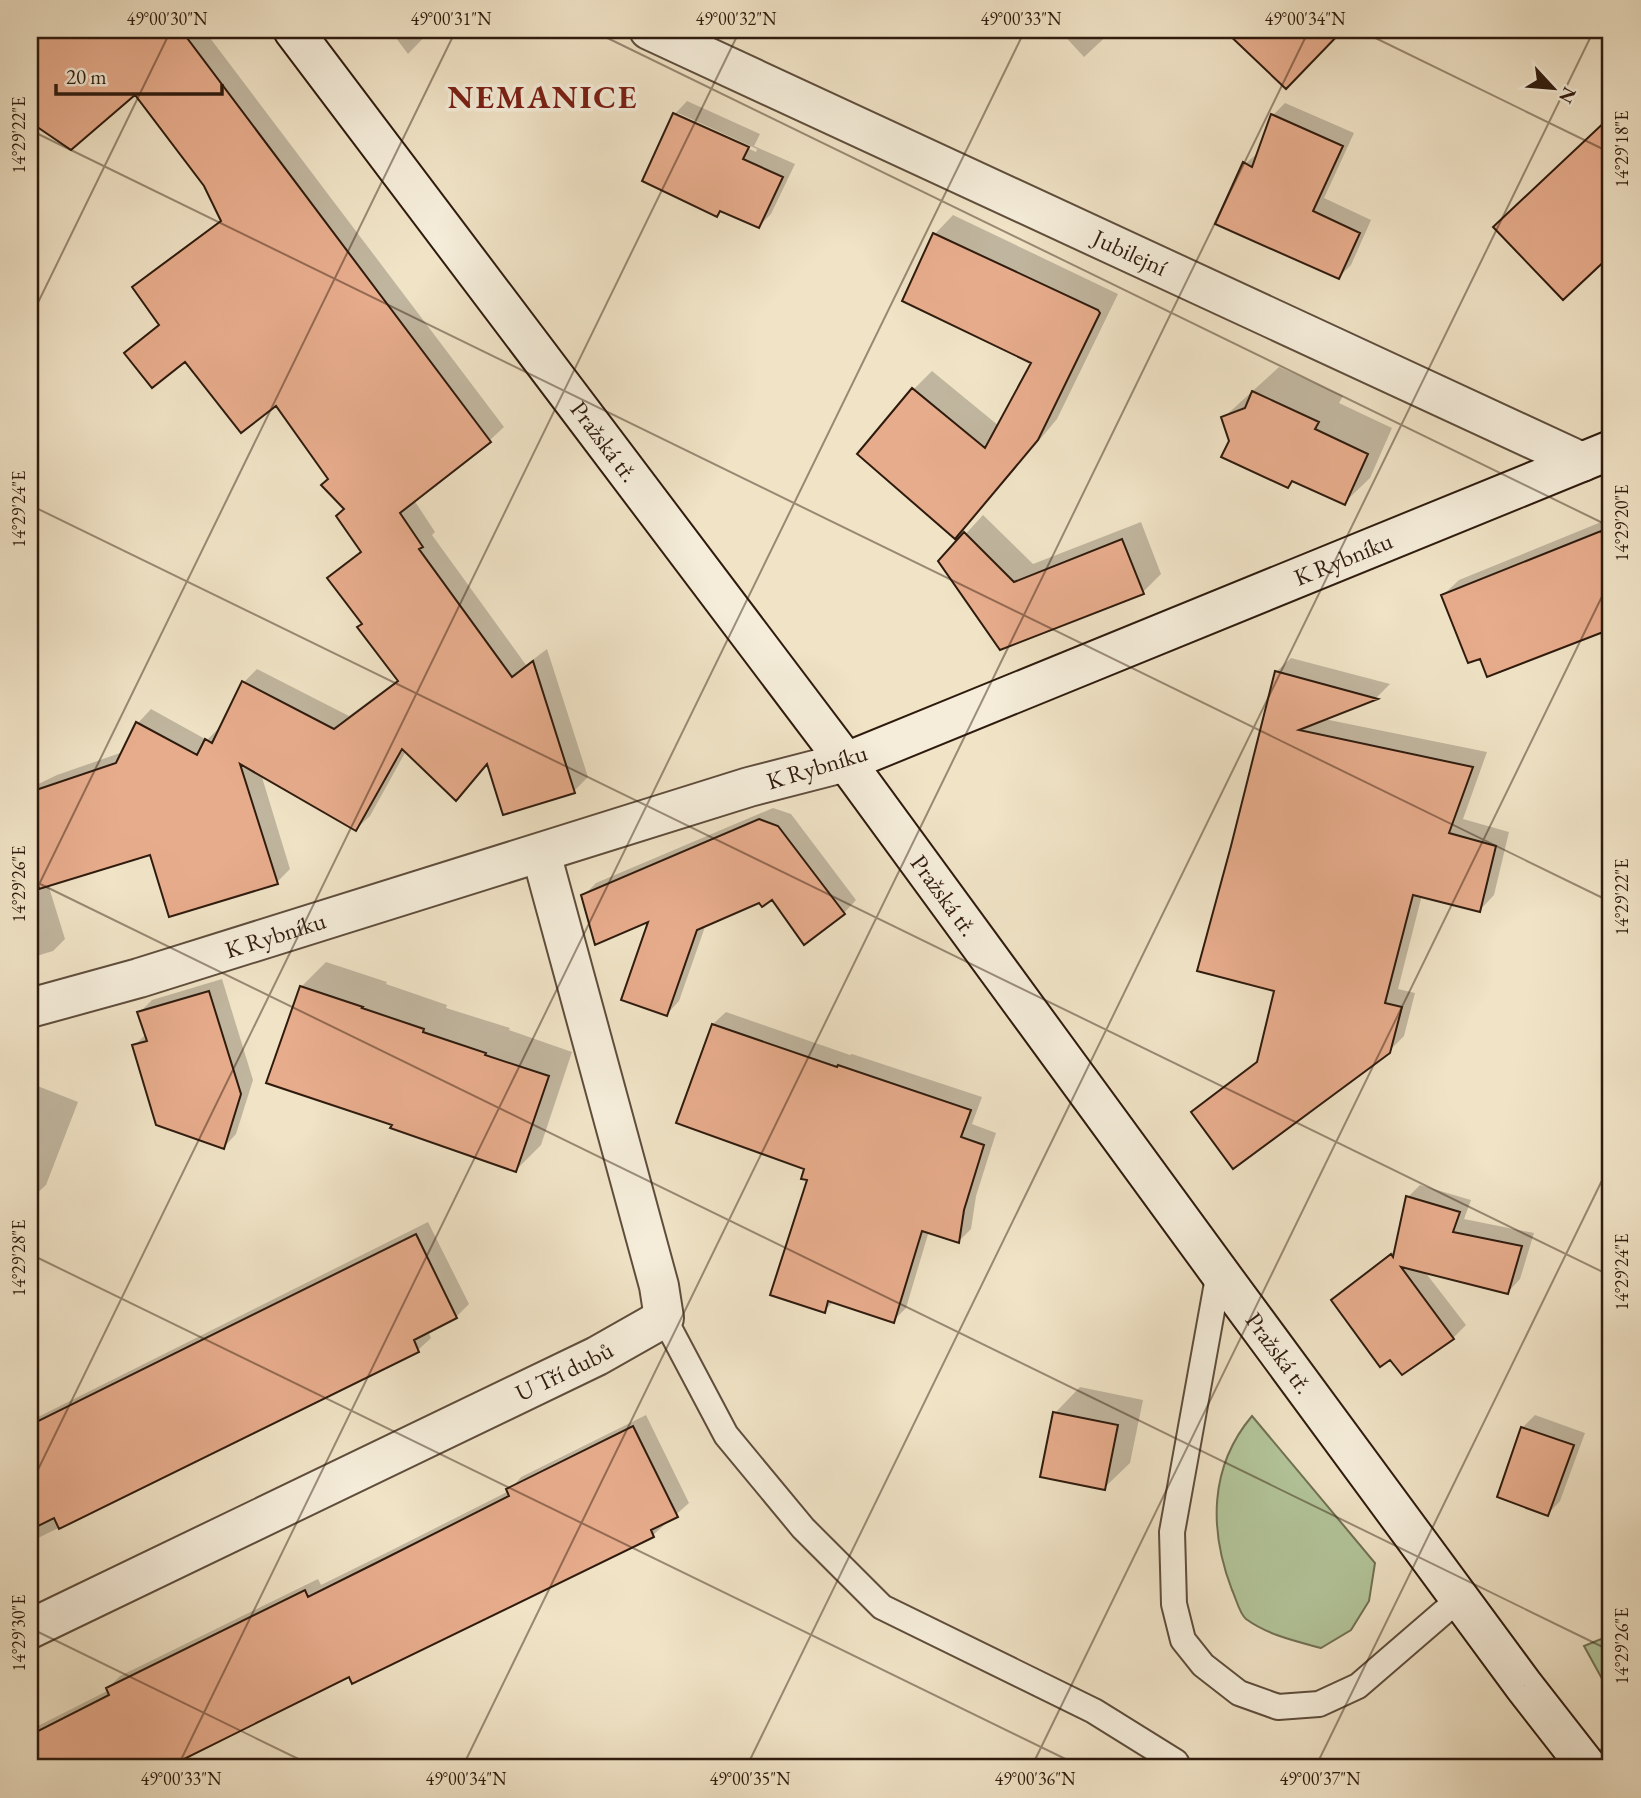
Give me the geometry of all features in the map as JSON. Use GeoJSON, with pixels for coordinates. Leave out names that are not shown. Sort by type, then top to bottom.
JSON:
{"type":"FeatureCollection","features":[{"type":"Feature","properties":{"kind":"street","name":"Pražská tř."},"geometry":{"type":"LineString","coordinates":[[293,30],[846,762],[1524,1686],[1588,1768]]}},
{"type":"Feature","properties":{"kind":"street","name":"Jubilejní"},"geometry":{"type":"LineString","coordinates":[[649,30],[1596,456]]}},
{"type":"Feature","properties":{"kind":"street","name":"K Rybníku"},"geometry":{"type":"LineString","coordinates":[[30,1007],[139,978],[749,787],[846,762],[1596,456]]}},
{"type":"Feature","properties":{"kind":"street"},"geometry":{"type":"LineString","coordinates":[[541,853],[654,1267],[663,1318]]}},
{"type":"Feature","properties":{"kind":"street","name":"U Tří dubů"},"geometry":{"type":"LineString","coordinates":[[30,1629],[597,1356],[663,1318]]}},
{"type":"Feature","properties":{"kind":"lane"},"geometry":{"type":"LineString","coordinates":[[1219,1272],[1172,1532],[1174,1604],[1183,1640],[1203,1665],[1239,1693],[1278,1707],[1319,1704],[1358,1686],[1460,1598]]}},
{"type":"Feature","properties":{"kind":"lane"},"geometry":{"type":"LineString","coordinates":[[663,1318],[726,1435],[803,1528],[882,1607],[1094,1711],[1176,1762],[1179,1768]]}},
{"type":"Feature","properties":{"kind":"green space"},"geometry":{"type":"Polygon","coordinates":[[[1252,1416],[1375,1563],[1369,1601],[1351,1630],[1321,1648],[1273,1633],[1246,1619],[1224,1567],[1217,1522],[1221,1478],[1238,1436],[1252,1416]]]}},
{"type":"Feature","properties":{"kind":"green space"},"geometry":{"type":"Polygon","coordinates":[[[1611,1635],[1611,1695],[1584,1646],[1611,1635]]]}},
{"type":"Feature","properties":{"kind":"building"},"geometry":{"type":"Polygon","coordinates":[[[30,30],[181,30],[491,442],[400,513],[423,547],[419,549],[512,677],[533,661],[575,793],[503,815],[487,764],[456,801],[402,749],[356,831],[240,764],[278,884],[169,917],[150,855],[39,889],[30,860],[30,792],[116,763],[136,722],[197,755],[205,739],[212,743],[242,681],[334,729],[398,681],[357,627],[362,624],[327,578],[361,552],[336,516],[344,509],[321,485],[328,479],[276,406],[241,433],[185,362],[152,388],[124,353],[159,325],[132,287],[221,221],[204,186],[135,95],[71,150],[30,122],[30,30]]]}},
{"type":"Feature","properties":{"kind":"building"},"geometry":{"type":"Polygon","coordinates":[[[1224,30],[1343,30],[1286,89],[1224,30]]]}},
{"type":"Feature","properties":{"kind":"building"},"geometry":{"type":"Polygon","coordinates":[[[673,113],[749,147],[743,159],[783,177],[759,228],[720,211],[717,217],[642,181],[673,113]]]}},
{"type":"Feature","properties":{"kind":"building"},"geometry":{"type":"Polygon","coordinates":[[[1271,114],[1343,146],[1313,211],[1360,233],[1339,279],[1215,224],[1243,162],[1252,167],[1271,114]]]}},
{"type":"Feature","properties":{"kind":"building"},"geometry":{"type":"Polygon","coordinates":[[[1611,116],[1611,255],[1563,300],[1493,227],[1611,116]]]}},
{"type":"Feature","properties":{"kind":"building"},"geometry":{"type":"Polygon","coordinates":[[[933,233],[1100,313],[1038,440],[955,539],[857,454],[912,388],[985,448],[1031,363],[902,301],[933,233]]]}},
{"type":"Feature","properties":{"kind":"building"},"geometry":{"type":"Polygon","coordinates":[[[1252,391],[1319,422],[1315,429],[1368,454],[1345,505],[1292,481],[1288,488],[1221,457],[1229,441],[1221,417],[1245,408],[1252,391]]]}},
{"type":"Feature","properties":{"kind":"building"},"geometry":{"type":"Polygon","coordinates":[[[1601,531],[1611,557],[1611,629],[1487,677],[1480,659],[1468,663],[1441,595],[1601,531]]]}},
{"type":"Feature","properties":{"kind":"building"},"geometry":{"type":"Polygon","coordinates":[[[964,532],[1014,582],[1122,539],[1144,594],[1000,650],[938,561],[964,532]]]}},
{"type":"Feature","properties":{"kind":"building"},"geometry":{"type":"Polygon","coordinates":[[[1275,671],[1378,699],[1299,730],[1473,767],[1449,833],[1496,846],[1480,912],[1413,895],[1385,1003],[1402,1007],[1390,1053],[1233,1169],[1191,1112],[1257,1062],[1274,991],[1197,971],[1275,671]]]}},
{"type":"Feature","properties":{"kind":"building"},"geometry":{"type":"Polygon","coordinates":[[[759,819],[778,826],[845,914],[804,945],[772,900],[762,907],[759,903],[697,930],[667,1016],[621,1000],[648,922],[595,945],[581,895],[759,819]]]}},
{"type":"Feature","properties":{"kind":"building"},"geometry":{"type":"Polygon","coordinates":[[[300,986],[549,1076],[516,1172],[390,1128],[392,1125],[266,1083],[300,986]]]}},
{"type":"Feature","properties":{"kind":"building"},"geometry":{"type":"Polygon","coordinates":[[[209,991],[241,1094],[224,1149],[156,1125],[132,1045],[147,1041],[137,1012],[209,991]]]}},
{"type":"Feature","properties":{"kind":"building"},"geometry":{"type":"Polygon","coordinates":[[[712,1024],[971,1110],[961,1137],[984,1145],[964,1210],[959,1243],[922,1231],[894,1323],[828,1301],[825,1313],[770,1295],[807,1180],[801,1179],[804,1169],[676,1123],[712,1024]]]}},
{"type":"Feature","properties":{"kind":"building"},"geometry":{"type":"Polygon","coordinates":[[[1406,1196],[1460,1212],[1453,1232],[1522,1246],[1508,1294],[1401,1267],[1454,1339],[1402,1375],[1390,1360],[1380,1367],[1331,1300],[1391,1254],[1393,1257],[1406,1196]]]}},
{"type":"Feature","properties":{"kind":"building"},"geometry":{"type":"Polygon","coordinates":[[[416,1234],[457,1318],[414,1340],[419,1352],[59,1529],[54,1518],[30,1530],[30,1425],[416,1234]]]}},
{"type":"Feature","properties":{"kind":"building"},"geometry":{"type":"Polygon","coordinates":[[[1053,1412],[1118,1425],[1105,1490],[1040,1477],[1053,1412]]]}},
{"type":"Feature","properties":{"kind":"building"},"geometry":{"type":"Polygon","coordinates":[[[633,1426],[678,1517],[651,1530],[654,1537],[352,1684],[349,1677],[166,1768],[30,1768],[30,1735],[109,1695],[106,1688],[305,1590],[308,1597],[509,1496],[506,1489],[633,1426]]]}},
{"type":"Feature","properties":{"kind":"building"},"geometry":{"type":"Polygon","coordinates":[[[1521,1427],[1574,1445],[1548,1516],[1497,1497],[1521,1427]]]}},
{"type":"Feature","properties":{"kind":"waterway"},"geometry":{"type":"LineString","coordinates":[[1585,1767],[1611,1752]]}},
{"type":"Feature","properties":{"kind":"district","name":"NEMANICE"},"geometry":{"type":"Point","coordinates":[543,97]}}]}
